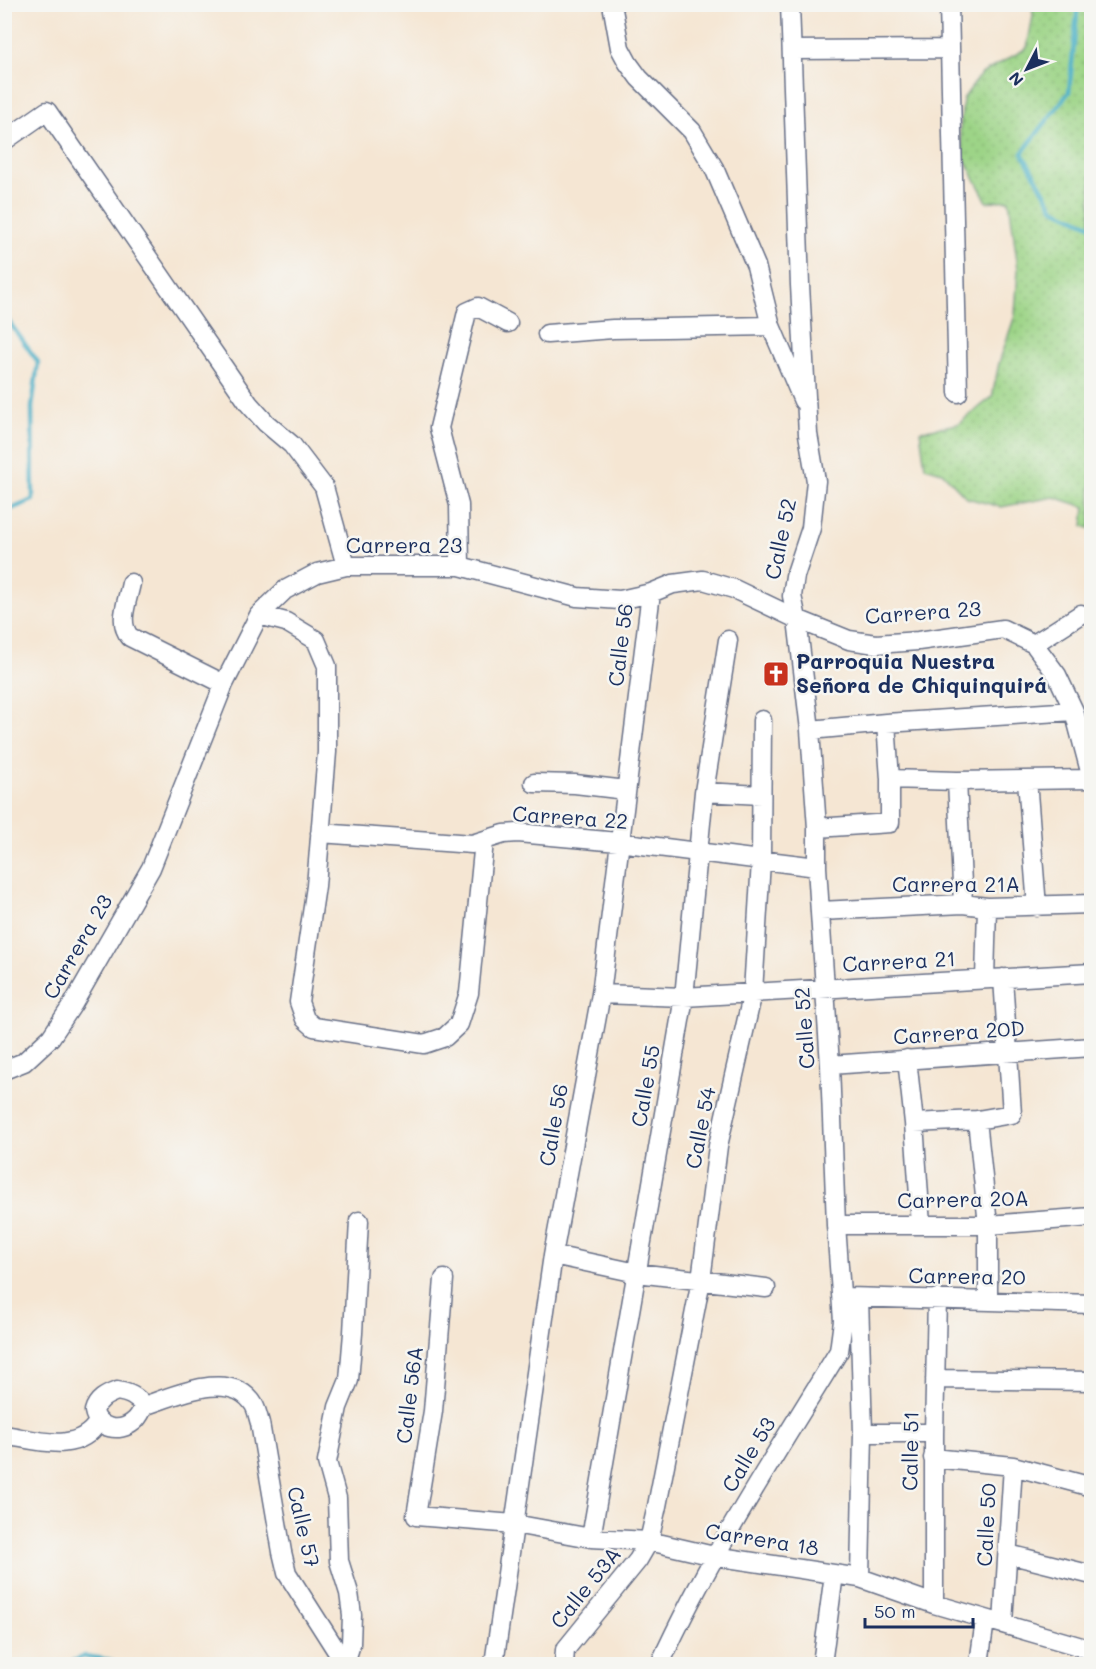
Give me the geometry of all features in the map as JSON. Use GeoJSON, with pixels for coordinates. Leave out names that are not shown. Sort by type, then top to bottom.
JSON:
{"type":"FeatureCollection","features":[{"type":"Feature","properties":{"kind":"street"},"geometry":{"type":"LineString","coordinates":[[612,4],[620,48],[628,63],[639,78],[692,131],[714,168],[756,266],[771,326],[807,411]]}},
{"type":"Feature","properties":{"kind":"street","name":"Calle 52"},"geometry":{"type":"LineString","coordinates":[[790,4],[800,285],[807,411],[816,481],[811,528],[795,576],[792,596],[797,619],[810,730],[817,828],[817,867],[830,1065],[836,1225],[850,1298],[863,1434],[860,1578]]}},
{"type":"Feature","properties":{"kind":"street"},"geometry":{"type":"LineString","coordinates":[[949,4],[958,393]]}},
{"type":"Feature","properties":{"kind":"street"},"geometry":{"type":"LineString","coordinates":[[792,50],[950,49]]}},
{"type":"Feature","properties":{"kind":"street"},"geometry":{"type":"LineString","coordinates":[[4,141],[47,111],[249,404],[266,423],[292,445],[317,475],[324,487],[346,566]]}},
{"type":"Feature","properties":{"kind":"street"},"geometry":{"type":"LineString","coordinates":[[460,566],[459,506],[439,428],[467,312],[478,307],[508,323]]}},
{"type":"Feature","properties":{"kind":"street"},"geometry":{"type":"LineString","coordinates":[[547,334],[613,329],[771,326]]}},
{"type":"Feature","properties":{"kind":"street","name":"Carrera 23"},"geometry":{"type":"LineString","coordinates":[[4,1070],[24,1062],[51,1037],[74,1004],[151,868],[224,684],[259,615],[285,590],[317,573],[346,566],[460,566],[577,597],[620,600],[651,593],[673,584],[703,580],[734,589],[797,619],[849,640],[876,644],[1003,629],[1034,644]]}},
{"type":"Feature","properties":{"kind":"street"},"geometry":{"type":"LineString","coordinates":[[132,583],[123,622],[124,631],[130,637],[224,684]]}},
{"type":"Feature","properties":{"kind":"street","name":"Calle 56"},"geometry":{"type":"LineString","coordinates":[[494,1665],[553,1255],[601,994],[618,842],[651,593]]}},
{"type":"Feature","properties":{"kind":"street"},"geometry":{"type":"LineString","coordinates":[[890,779],[957,781],[1091,779],[1074,711],[1057,675],[1034,644],[1081,614]]}},
{"type":"Feature","properties":{"kind":"street"},"geometry":{"type":"LineString","coordinates":[[259,615],[286,622],[316,640],[327,666],[327,752],[316,886],[299,1002],[304,1018],[314,1027],[424,1044],[445,1037],[459,1024],[469,993],[484,841]]}},
{"type":"Feature","properties":{"kind":"street","name":"Calle 55"},"geometry":{"type":"LineString","coordinates":[[591,1538],[684,997],[704,792],[728,640]]}},
{"type":"Feature","properties":{"kind":"street"},"geometry":{"type":"LineString","coordinates":[[810,730],[1074,711]]}},
{"type":"Feature","properties":{"kind":"street","name":"Calle 54"},"geometry":{"type":"LineString","coordinates":[[649,1541],[701,1280],[718,1146],[753,992],[761,861],[762,720]]}},
{"type":"Feature","properties":{"kind":"street"},"geometry":{"type":"LineString","coordinates":[[817,828],[890,823],[886,723]]}},
{"type":"Feature","properties":{"kind":"street"},"geometry":{"type":"LineString","coordinates":[[1027,780],[1037,907]]}},
{"type":"Feature","properties":{"kind":"street"},"geometry":{"type":"LineString","coordinates":[[957,781],[963,904]]}},
{"type":"Feature","properties":{"kind":"street"},"geometry":{"type":"LineString","coordinates":[[534,783],[575,784],[626,790]]}},
{"type":"Feature","properties":{"kind":"street"},"geometry":{"type":"LineString","coordinates":[[704,792],[761,795]]}},
{"type":"Feature","properties":{"kind":"street","name":"Carrera 22"},"geometry":{"type":"LineString","coordinates":[[320,833],[472,844],[518,832],[817,867]]}},
{"type":"Feature","properties":{"kind":"street","name":"Carrera 21A"},"geometry":{"type":"LineString","coordinates":[[820,911],[963,904],[987,907],[1037,907],[1092,904]]}},
{"type":"Feature","properties":{"kind":"street"},"geometry":{"type":"LineString","coordinates":[[914,1123],[977,1120],[1012,1114],[1008,1053],[994,979],[987,907]]}},
{"type":"Feature","properties":{"kind":"street","name":"Carrera 21"},"geometry":{"type":"LineString","coordinates":[[601,994],[684,997],[1092,973]]}},
{"type":"Feature","properties":{"kind":"street","name":"Carrera 20D"},"geometry":{"type":"LineString","coordinates":[[830,1065],[1092,1047]]}},
{"type":"Feature","properties":{"kind":"street"},"geometry":{"type":"LineString","coordinates":[[907,1059],[921,1225]]}},
{"type":"Feature","properties":{"kind":"street"},"geometry":{"type":"LineString","coordinates":[[977,1120],[988,1225],[988,1299]]}},
{"type":"Feature","properties":{"kind":"street","name":"Carrera 20A"},"geometry":{"type":"LineString","coordinates":[[836,1225],[988,1225],[1092,1217]]}},
{"type":"Feature","properties":{"kind":"street"},"geometry":{"type":"LineString","coordinates":[[345,1664],[351,1644],[352,1615],[349,1593],[339,1561],[337,1498],[327,1462],[338,1407],[349,1380],[359,1221]]}},
{"type":"Feature","properties":{"kind":"street"},"geometry":{"type":"LineString","coordinates":[[553,1255],[637,1273],[766,1288]]}},
{"type":"Feature","properties":{"kind":"street","name":"Calle 56A"},"geometry":{"type":"LineString","coordinates":[[416,1516],[433,1411],[444,1279]]}},
{"type":"Feature","properties":{"kind":"street","name":"Carrera 20"},"geometry":{"type":"LineString","coordinates":[[850,1298],[988,1299],[1092,1304]]}},
{"type":"Feature","properties":{"kind":"street","name":"Calle 53"},"geometry":{"type":"LineString","coordinates":[[660,1665],[714,1556],[839,1351],[843,1321],[850,1298]]}},
{"type":"Feature","properties":{"kind":"street","name":"Calle 51"},"geometry":{"type":"LineString","coordinates":[[933,1604],[933,1458],[937,1298]]}},
{"type":"Feature","properties":{"kind":"street"},"geometry":{"type":"LineString","coordinates":[[935,1380],[1092,1381]]}},
{"type":"Feature","properties":{"kind":"street","name":"Calle 57"},"geometry":{"type":"LineString","coordinates":[[144,1406],[210,1386],[226,1386],[241,1393],[254,1404],[260,1423],[287,1573],[345,1664]]}},
{"type":"Feature","properties":{"kind":"street"},"geometry":{"type":"LineString","coordinates":[[4,1435],[56,1442],[81,1440],[92,1433],[98,1422],[94,1411],[95,1406],[107,1395],[117,1391],[127,1392],[137,1397],[144,1406],[134,1422],[126,1427],[116,1429],[98,1422]]}},
{"type":"Feature","properties":{"kind":"street"},"geometry":{"type":"LineString","coordinates":[[863,1434],[934,1433]]}},
{"type":"Feature","properties":{"kind":"street"},"geometry":{"type":"LineString","coordinates":[[933,1458],[1013,1466],[1092,1487]]}},
{"type":"Feature","properties":{"kind":"street","name":"Calle 50"},"geometry":{"type":"LineString","coordinates":[[979,1665],[994,1622],[1008,1554],[1013,1466]]}},
{"type":"Feature","properties":{"kind":"street","name":"Carrera 18"},"geometry":{"type":"LineString","coordinates":[[416,1516],[514,1524],[591,1538],[649,1541],[714,1556],[860,1578],[933,1604],[1092,1650]]}},
{"type":"Feature","properties":{"kind":"street","name":"Calle 53A"},"geometry":{"type":"LineString","coordinates":[[564,1665],[565,1650],[638,1560],[649,1541]]}},
{"type":"Feature","properties":{"kind":"street"},"geometry":{"type":"LineString","coordinates":[[1008,1554],[1092,1575]]}},
{"type":"Feature","properties":{"kind":"street"},"geometry":{"type":"LineString","coordinates":[[822,1665],[834,1574]]}},
{"type":"Feature","properties":{"kind":"green space"},"geometry":{"type":"Polygon","coordinates":[[[1032,5],[1091,5],[1091,529],[1083,526],[1085,507],[1054,497],[1001,507],[967,498],[942,472],[925,467],[920,431],[958,424],[992,397],[999,363],[1015,315],[1018,269],[1009,200],[987,202],[965,160],[960,131],[963,99],[981,74],[1027,48],[1033,16],[1032,5]]]}},
{"type":"Feature","properties":{"kind":"waterway"},"geometry":{"type":"LineString","coordinates":[[1078,4],[1069,92],[1022,153],[1054,209],[1092,226]]}},
{"type":"Feature","properties":{"kind":"waterway"},"geometry":{"type":"LineString","coordinates":[[4,315],[38,362],[32,407],[33,500],[4,512]]}},
{"type":"Feature","properties":{"kind":"waterway"},"geometry":{"type":"LineString","coordinates":[[66,1664],[85,1656],[110,1660],[116,1664]]}},
{"type":"Feature","properties":{"kind":"place","name":"Parroquia Nuestra Señora de Chiquinquirá"},"geometry":{"type":"Point","coordinates":[776,674]}}]}
